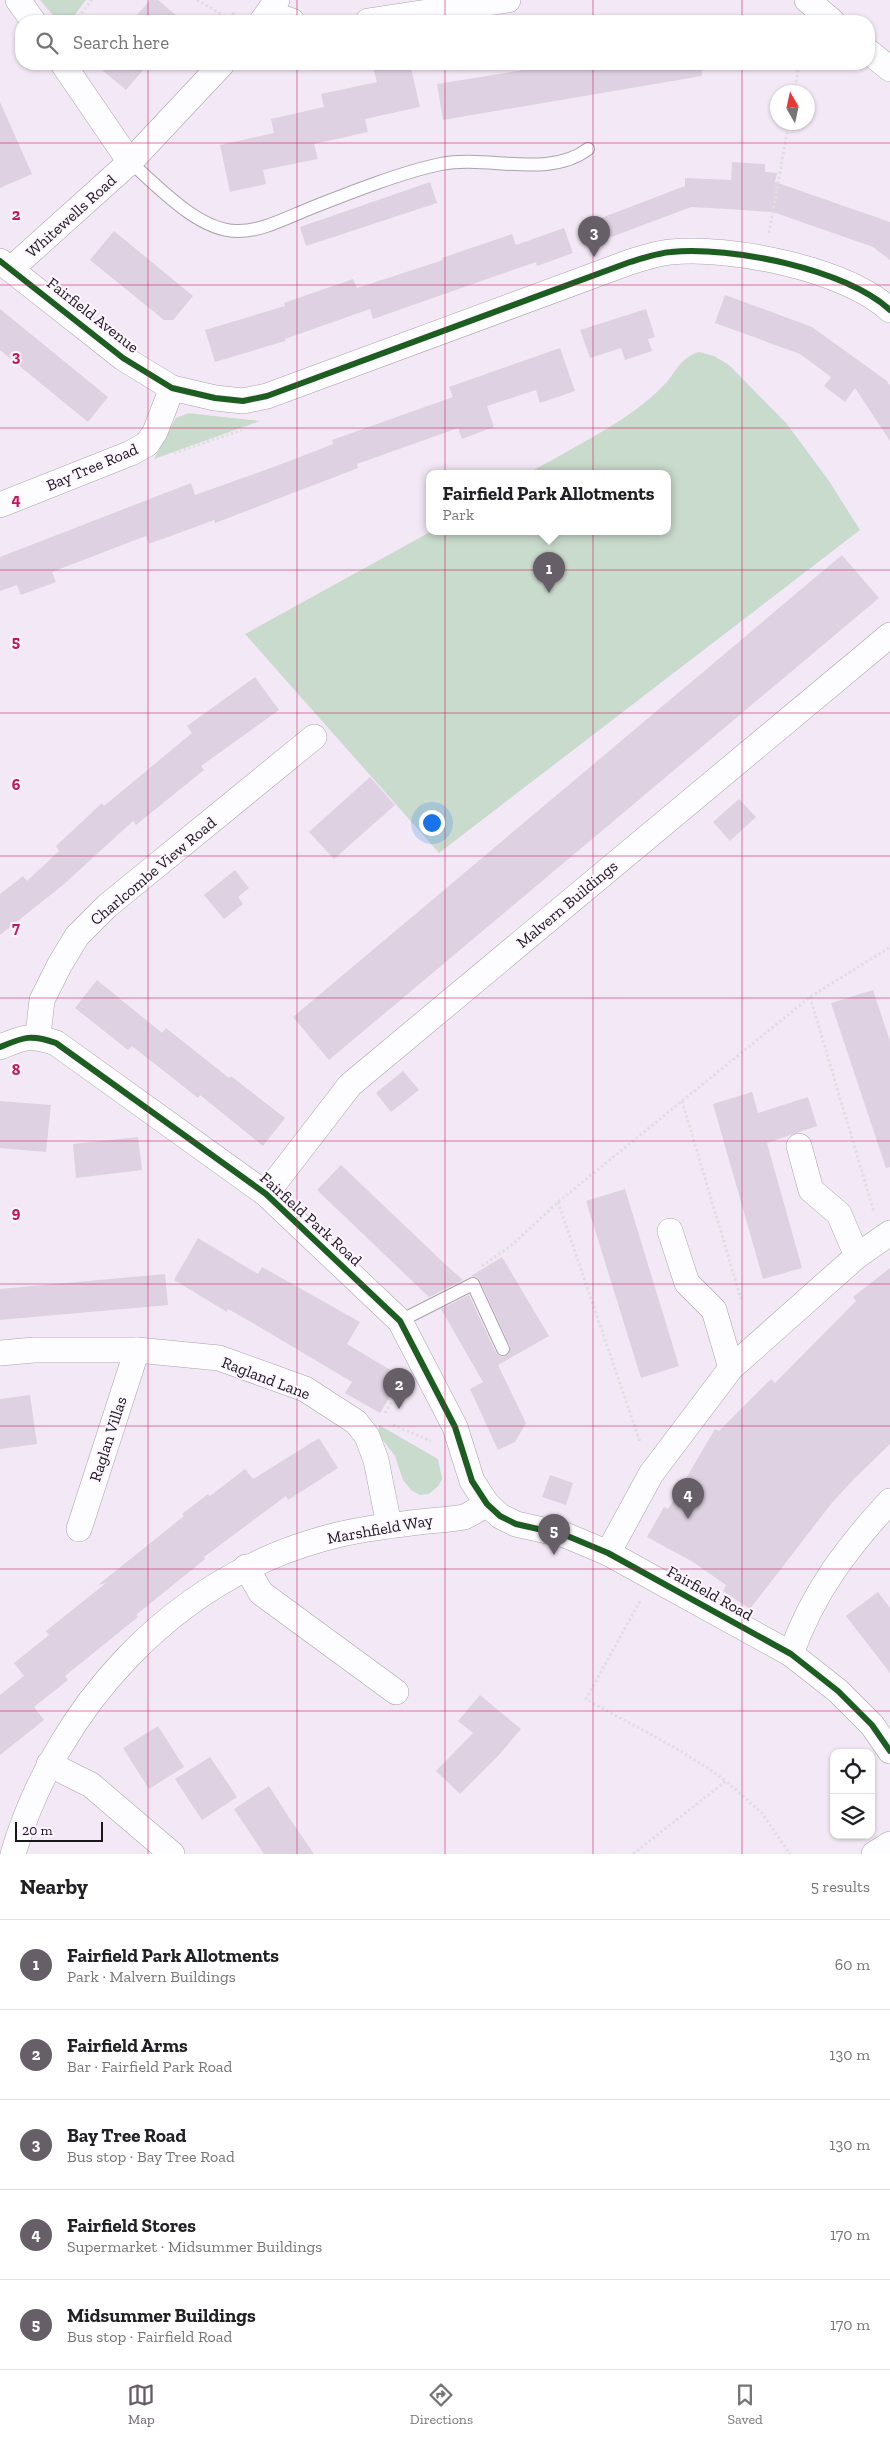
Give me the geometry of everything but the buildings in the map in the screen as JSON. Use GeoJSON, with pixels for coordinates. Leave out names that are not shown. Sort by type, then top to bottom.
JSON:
{"type":"FeatureCollection","features":[{"type":"Feature","properties":{"kind":"street"},"geometry":{"type":"LineString","coordinates":[[18,0],[29,15]]}},
{"type":"Feature","properties":{"kind":"street"},"geometry":{"type":"LineString","coordinates":[[408,15],[508,0]]}},
{"type":"Feature","properties":{"kind":"street"},"geometry":{"type":"LineString","coordinates":[[807,0],[825,15]]}},
{"type":"Feature","properties":{"kind":"street"},"geometry":{"type":"LineString","coordinates":[[875,57],[890,69]]}},
{"type":"Feature","properties":{"kind":"street","name":"Whitewells Road"},"geometry":{"type":"LineString","coordinates":[[67,70],[130,162]]}},
{"type":"Feature","properties":{"kind":"street","name":"Whitewells Road"},"geometry":{"type":"LineString","coordinates":[[6,265],[130,162],[216,70]]}},
{"type":"Feature","properties":{"kind":"street"},"geometry":{"type":"LineString","coordinates":[[172,388],[194,394],[243,401],[267,396],[630,262],[670,252],[716,251],[764,258],[822,273],[879,300],[890,310]]}},
{"type":"Feature","properties":{"kind":"street","name":"Fairfield Avenue"},"geometry":{"type":"LineString","coordinates":[[6,265],[123,358],[172,388]]}},
{"type":"Feature","properties":{"kind":"street","name":"Bay Tree Road"},"geometry":{"type":"LineString","coordinates":[[0,505],[131,453],[147,444],[155,432],[172,388]]}},
{"type":"Feature","properties":{"kind":"street","name":"Malvern Buildings"},"geometry":{"type":"LineString","coordinates":[[266,1194],[350,1085],[890,635]]}},
{"type":"Feature","properties":{"kind":"street","name":"Charlcombe View Road"},"geometry":{"type":"LineString","coordinates":[[38,1036],[42,1000],[77,936],[107,906],[314,737]]}},
{"type":"Feature","properties":{"kind":"street"},"geometry":{"type":"LineString","coordinates":[[0,1047],[23,1038],[38,1036]]}},
{"type":"Feature","properties":{"kind":"street","name":"Fairfield Park Road"},"geometry":{"type":"LineString","coordinates":[[38,1036],[56,1043],[266,1194],[400,1321],[455,1427],[466,1456],[472,1481],[487,1504]]}},
{"type":"Feature","properties":{"kind":"street"},"geometry":{"type":"LineString","coordinates":[[799,1146],[811,1190],[840,1214],[857,1256]]}},
{"type":"Feature","properties":{"kind":"street"},"geometry":{"type":"LineString","coordinates":[[670,1232],[687,1283],[714,1310],[730,1368]]}},
{"type":"Feature","properties":{"kind":"street"},"geometry":{"type":"LineString","coordinates":[[608,1553],[650,1474],[730,1368],[857,1256],[886,1236]]}},
{"type":"Feature","properties":{"kind":"street","name":"Ragland Lane"},"geometry":{"type":"LineString","coordinates":[[0,1353],[34,1350],[137,1350],[219,1358],[305,1389],[356,1422],[374,1428],[376,1460],[389,1525]]}},
{"type":"Feature","properties":{"kind":"street","name":"Raglan Villas"},"geometry":{"type":"LineString","coordinates":[[79,1529],[137,1350]]}},
{"type":"Feature","properties":{"kind":"street"},"geometry":{"type":"LineString","coordinates":[[791,1654],[803,1621],[819,1591],[842,1557],[890,1501]]}},
{"type":"Feature","properties":{"kind":"street","name":"Marshfield Way"},"geometry":{"type":"LineString","coordinates":[[13,1854],[18,1836],[50,1764],[89,1702],[133,1651],[167,1618],[210,1588],[246,1567],[321,1539],[389,1525],[464,1516],[487,1504]]}},
{"type":"Feature","properties":{"kind":"street","name":"Fairfield Road"},"geometry":{"type":"LineString","coordinates":[[487,1504],[500,1516],[516,1524],[565,1535],[608,1553],[791,1654],[838,1691],[872,1725],[890,1751]]}},
{"type":"Feature","properties":{"kind":"street"},"geometry":{"type":"LineString","coordinates":[[246,1567],[261,1593],[396,1692]]}},
{"type":"Feature","properties":{"kind":"street"},"geometry":{"type":"LineString","coordinates":[[50,1764],[91,1785],[172,1854]]}},
{"type":"Feature","properties":{"kind":"street"},"geometry":{"type":"LineString","coordinates":[[874,1854],[890,1844]]}},
{"type":"Feature","properties":{"kind":"lane"},"geometry":{"type":"LineString","coordinates":[[130,162],[196,218],[219,229],[235,231],[252,230],[386,181],[437,165],[477,161],[542,165],[577,158],[588,149]]}},
{"type":"Feature","properties":{"kind":"lane"},"geometry":{"type":"LineString","coordinates":[[400,1321],[473,1284],[503,1349]]}},
{"type":"Feature","properties":{"kind":"path"},"geometry":{"type":"LineString","coordinates":[[80,15],[92,0]]}},
{"type":"Feature","properties":{"kind":"path"},"geometry":{"type":"LineString","coordinates":[[197,0],[223,15]]}},
{"type":"Feature","properties":{"kind":"path"},"geometry":{"type":"LineString","coordinates":[[795,85],[798,70]]}},
{"type":"Feature","properties":{"kind":"path"},"geometry":{"type":"LineString","coordinates":[[764,258],[788,130]]}},
{"type":"Feature","properties":{"kind":"path"},"geometry":{"type":"LineString","coordinates":[[170,455],[243,429]]}},
{"type":"Feature","properties":{"kind":"path"},"geometry":{"type":"LineString","coordinates":[[476,1270],[513,1244],[558,1202],[810,997],[890,947]]}},
{"type":"Feature","properties":{"kind":"path"},"geometry":{"type":"LineString","coordinates":[[810,997],[886,1236]]}},
{"type":"Feature","properties":{"kind":"path"},"geometry":{"type":"LineString","coordinates":[[682,1101],[755,1346]]}},
{"type":"Feature","properties":{"kind":"path"},"geometry":{"type":"LineString","coordinates":[[558,1202],[650,1474]]}},
{"type":"Feature","properties":{"kind":"path"},"geometry":{"type":"LineString","coordinates":[[403,1383],[374,1428],[466,1456]]}},
{"type":"Feature","properties":{"kind":"path"},"geometry":{"type":"LineString","coordinates":[[653,1577],[586,1699],[641,1731],[693,1756],[726,1781],[762,1814],[790,1854]]}},
{"type":"Feature","properties":{"kind":"path"},"geometry":{"type":"LineString","coordinates":[[633,1854],[726,1781]]}},
{"type":"Feature","properties":{"kind":"green space"},"geometry":{"type":"Polygon","coordinates":[[[40,0],[86,0],[75,15],[53,15],[40,0]]]}},
{"type":"Feature","properties":{"kind":"green space"},"geometry":{"type":"Polygon","coordinates":[[[699,352],[714,356],[729,365],[787,424],[829,481],[860,530],[439,853],[245,634],[426,534],[671,535],[671,470],[534,470],[634,411],[650,399],[683,362],[699,352]]]}},
{"type":"Feature","properties":{"kind":"green space"},"geometry":{"type":"Polygon","coordinates":[[[189,413],[260,421],[154,459],[176,418],[189,413]]]}},
{"type":"Feature","properties":{"kind":"green space"},"geometry":{"type":"Polygon","coordinates":[[[379,1425],[438,1459],[442,1479],[438,1486],[429,1494],[420,1495],[411,1490],[403,1480],[395,1456],[379,1435],[379,1425]]]}},
{"type":"Feature","properties":{"kind":"cycle path"},"geometry":{"type":"LineString","coordinates":[[0,261],[123,358],[172,388],[215,398],[243,401],[267,396],[630,262],[666,253],[696,251],[724,253],[786,263],[846,283],[870,295],[890,310]]}},
{"type":"Feature","properties":{"kind":"cycle path"},"geometry":{"type":"LineString","coordinates":[[0,1047],[28,1038],[40,1038],[56,1043],[266,1194],[400,1321],[455,1427],[472,1481],[487,1504],[500,1516],[516,1524],[565,1535],[608,1553],[791,1654],[838,1691],[872,1725],[890,1751]]}},
{"type":"Feature","properties":{"kind":"place","name":"Bay Tree Road"},"geometry":{"type":"Point","coordinates":[594,257]}},
{"type":"Feature","properties":{"kind":"place","name":"Fairfield Park Allotments"},"geometry":{"type":"Point","coordinates":[549,593]}},
{"type":"Feature","properties":{"kind":"place","name":"Fairfield Arms"},"geometry":{"type":"Point","coordinates":[399,1409]}},
{"type":"Feature","properties":{"kind":"place","name":"Fairfield Stores"},"geometry":{"type":"Point","coordinates":[688,1519]}},
{"type":"Feature","properties":{"kind":"place","name":"Midsummer Buildings"},"geometry":{"type":"Point","coordinates":[554,1555]}}]}
